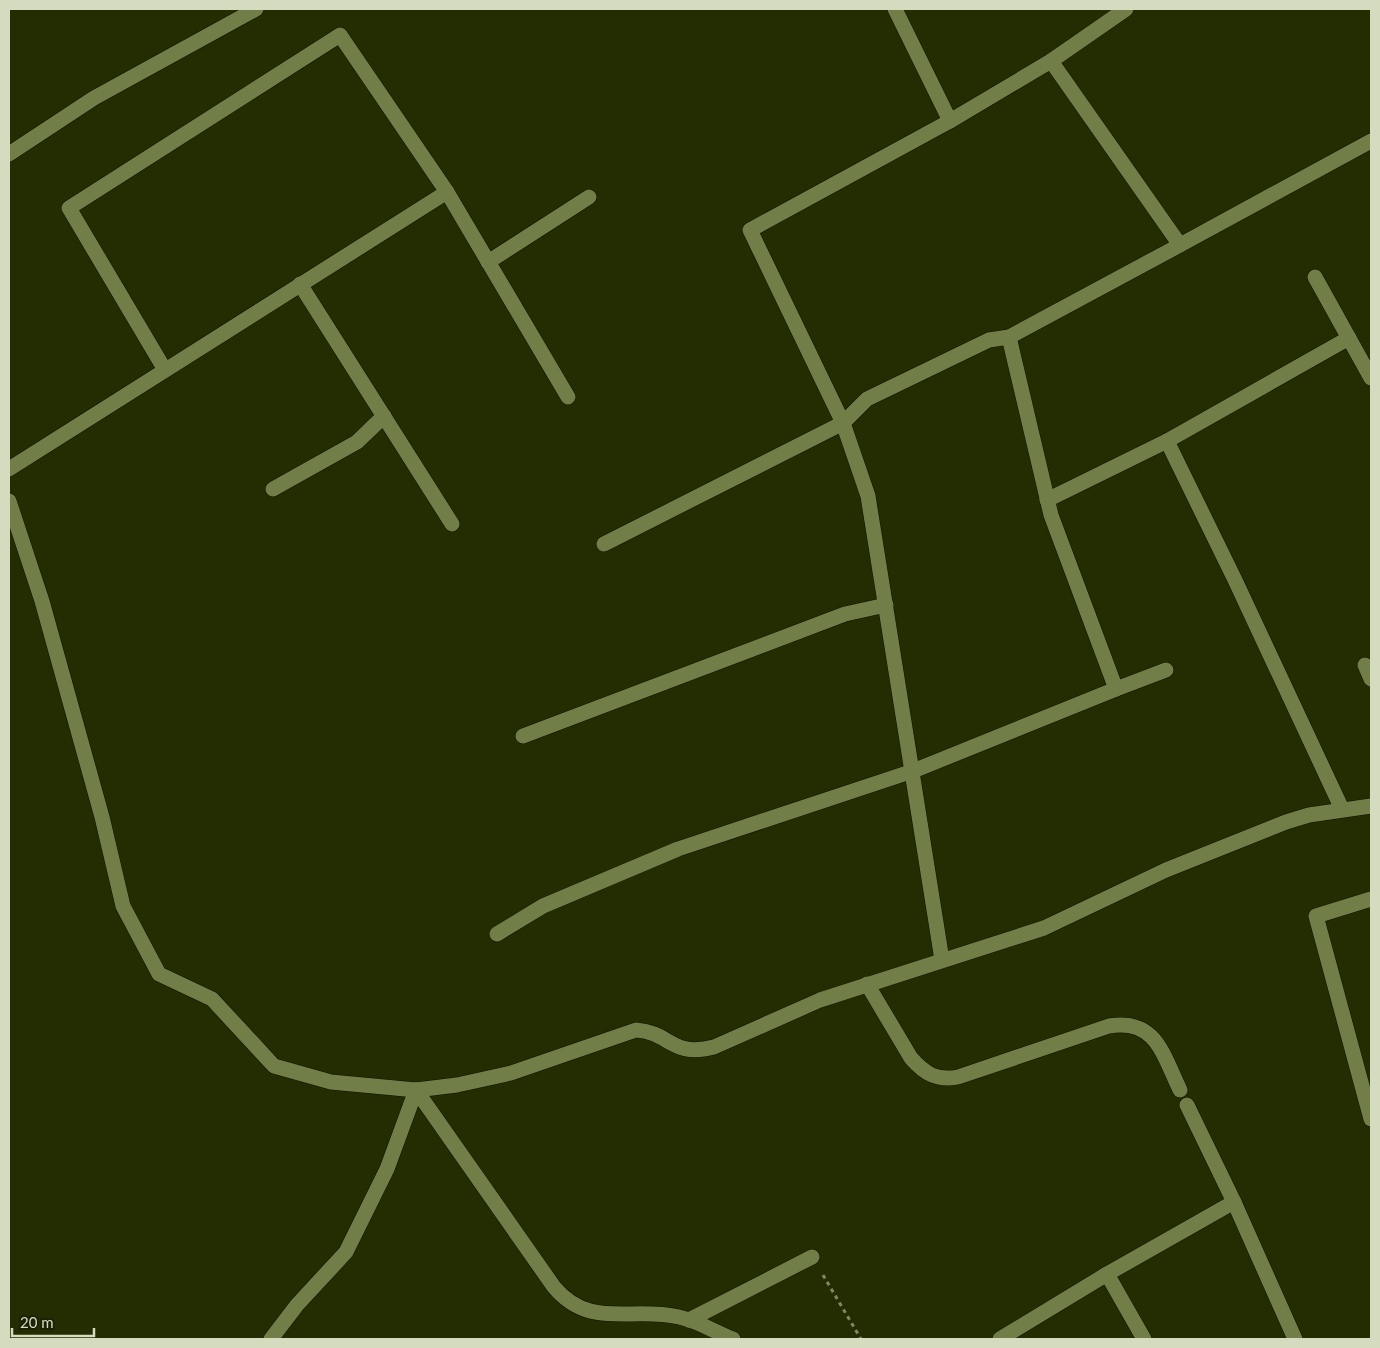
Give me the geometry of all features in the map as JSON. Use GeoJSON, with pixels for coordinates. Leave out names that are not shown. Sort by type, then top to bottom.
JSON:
{"type":"FeatureCollection","features":[{"type":"Feature","properties":{"kind":"street"},"geometry":{"type":"LineString","coordinates":[[9,154],[94,98],[256,9]]}},
{"type":"Feature","properties":{"kind":"street"},"geometry":{"type":"LineString","coordinates":[[895,9],[950,121]]}},
{"type":"Feature","properties":{"kind":"street"},"geometry":{"type":"LineString","coordinates":[[942,960],[868,496],[843,423],[750,230],[950,121],[1051,61],[1126,9]]}},
{"type":"Feature","properties":{"kind":"street"},"geometry":{"type":"LineString","coordinates":[[165,370],[69,208],[340,35],[447,192],[568,398]]}},
{"type":"Feature","properties":{"kind":"street"},"geometry":{"type":"LineString","coordinates":[[1051,61],[1180,245]]}},
{"type":"Feature","properties":{"kind":"street"},"geometry":{"type":"LineString","coordinates":[[604,544],[843,423],[867,399],[989,340],[1008,337],[1371,141]]}},
{"type":"Feature","properties":{"kind":"street"},"geometry":{"type":"LineString","coordinates":[[9,469],[447,192]]}},
{"type":"Feature","properties":{"kind":"street"},"geometry":{"type":"LineString","coordinates":[[488,262],[589,197]]}},
{"type":"Feature","properties":{"kind":"street"},"geometry":{"type":"LineString","coordinates":[[1315,277],[1371,378]]}},
{"type":"Feature","properties":{"kind":"street"},"geometry":{"type":"LineString","coordinates":[[300,284],[452,524]]}},
{"type":"Feature","properties":{"kind":"street"},"geometry":{"type":"LineString","coordinates":[[1008,337],[1047,500],[1066,557],[1116,689]]}},
{"type":"Feature","properties":{"kind":"street"},"geometry":{"type":"LineString","coordinates":[[1047,500],[1167,441],[1349,338]]}},
{"type":"Feature","properties":{"kind":"street"},"geometry":{"type":"LineString","coordinates":[[273,489],[357,442],[384,416]]}},
{"type":"Feature","properties":{"kind":"street"},"geometry":{"type":"LineString","coordinates":[[1167,441],[1235,580],[1342,809]]}},
{"type":"Feature","properties":{"kind":"street"},"geometry":{"type":"LineString","coordinates":[[9,501],[42,601],[102,816],[123,906],[159,974],[212,999],[274,1066],[331,1082],[416,1090],[457,1085],[511,1073],[636,1030],[647,1030],[672,1046],[701,1051],[820,1000],[1044,928],[1166,870],[1286,822],[1309,815],[1371,806]]}},
{"type":"Feature","properties":{"kind":"street"},"geometry":{"type":"LineString","coordinates":[[524,736],[845,614],[886,605]]}},
{"type":"Feature","properties":{"kind":"street"},"geometry":{"type":"LineString","coordinates":[[1365,665],[1371,679]]}},
{"type":"Feature","properties":{"kind":"street"},"geometry":{"type":"LineString","coordinates":[[498,934],[543,906],[678,849],[913,771],[1166,670]]}},
{"type":"Feature","properties":{"kind":"street"},"geometry":{"type":"LineString","coordinates":[[1371,899],[1316,916],[1371,1114]]}},
{"type":"Feature","properties":{"kind":"street"},"geometry":{"type":"LineString","coordinates":[[867,984],[911,1058],[919,1068],[937,1078],[958,1077],[1110,1026],[1125,1023],[1138,1026],[1149,1033],[1157,1042],[1180,1090]]}},
{"type":"Feature","properties":{"kind":"street"},"geometry":{"type":"LineString","coordinates":[[416,1090],[554,1286],[570,1302],[594,1314],[648,1313],[689,1320],[732,1339]]}},
{"type":"Feature","properties":{"kind":"street"},"geometry":{"type":"LineString","coordinates":[[271,1339],[297,1305],[346,1252],[387,1169],[416,1090]]}},
{"type":"Feature","properties":{"kind":"street"},"geometry":{"type":"LineString","coordinates":[[1187,1105],[1234,1202],[1295,1339]]}},
{"type":"Feature","properties":{"kind":"street"},"geometry":{"type":"LineString","coordinates":[[1000,1339],[1107,1274],[1234,1202]]}},
{"type":"Feature","properties":{"kind":"street"},"geometry":{"type":"LineString","coordinates":[[689,1320],[812,1256]]}},
{"type":"Feature","properties":{"kind":"street"},"geometry":{"type":"LineString","coordinates":[[1107,1274],[1144,1339]]}},
{"type":"Feature","properties":{"kind":"path"},"geometry":{"type":"LineString","coordinates":[[812,1256],[861,1339]]}}]}
